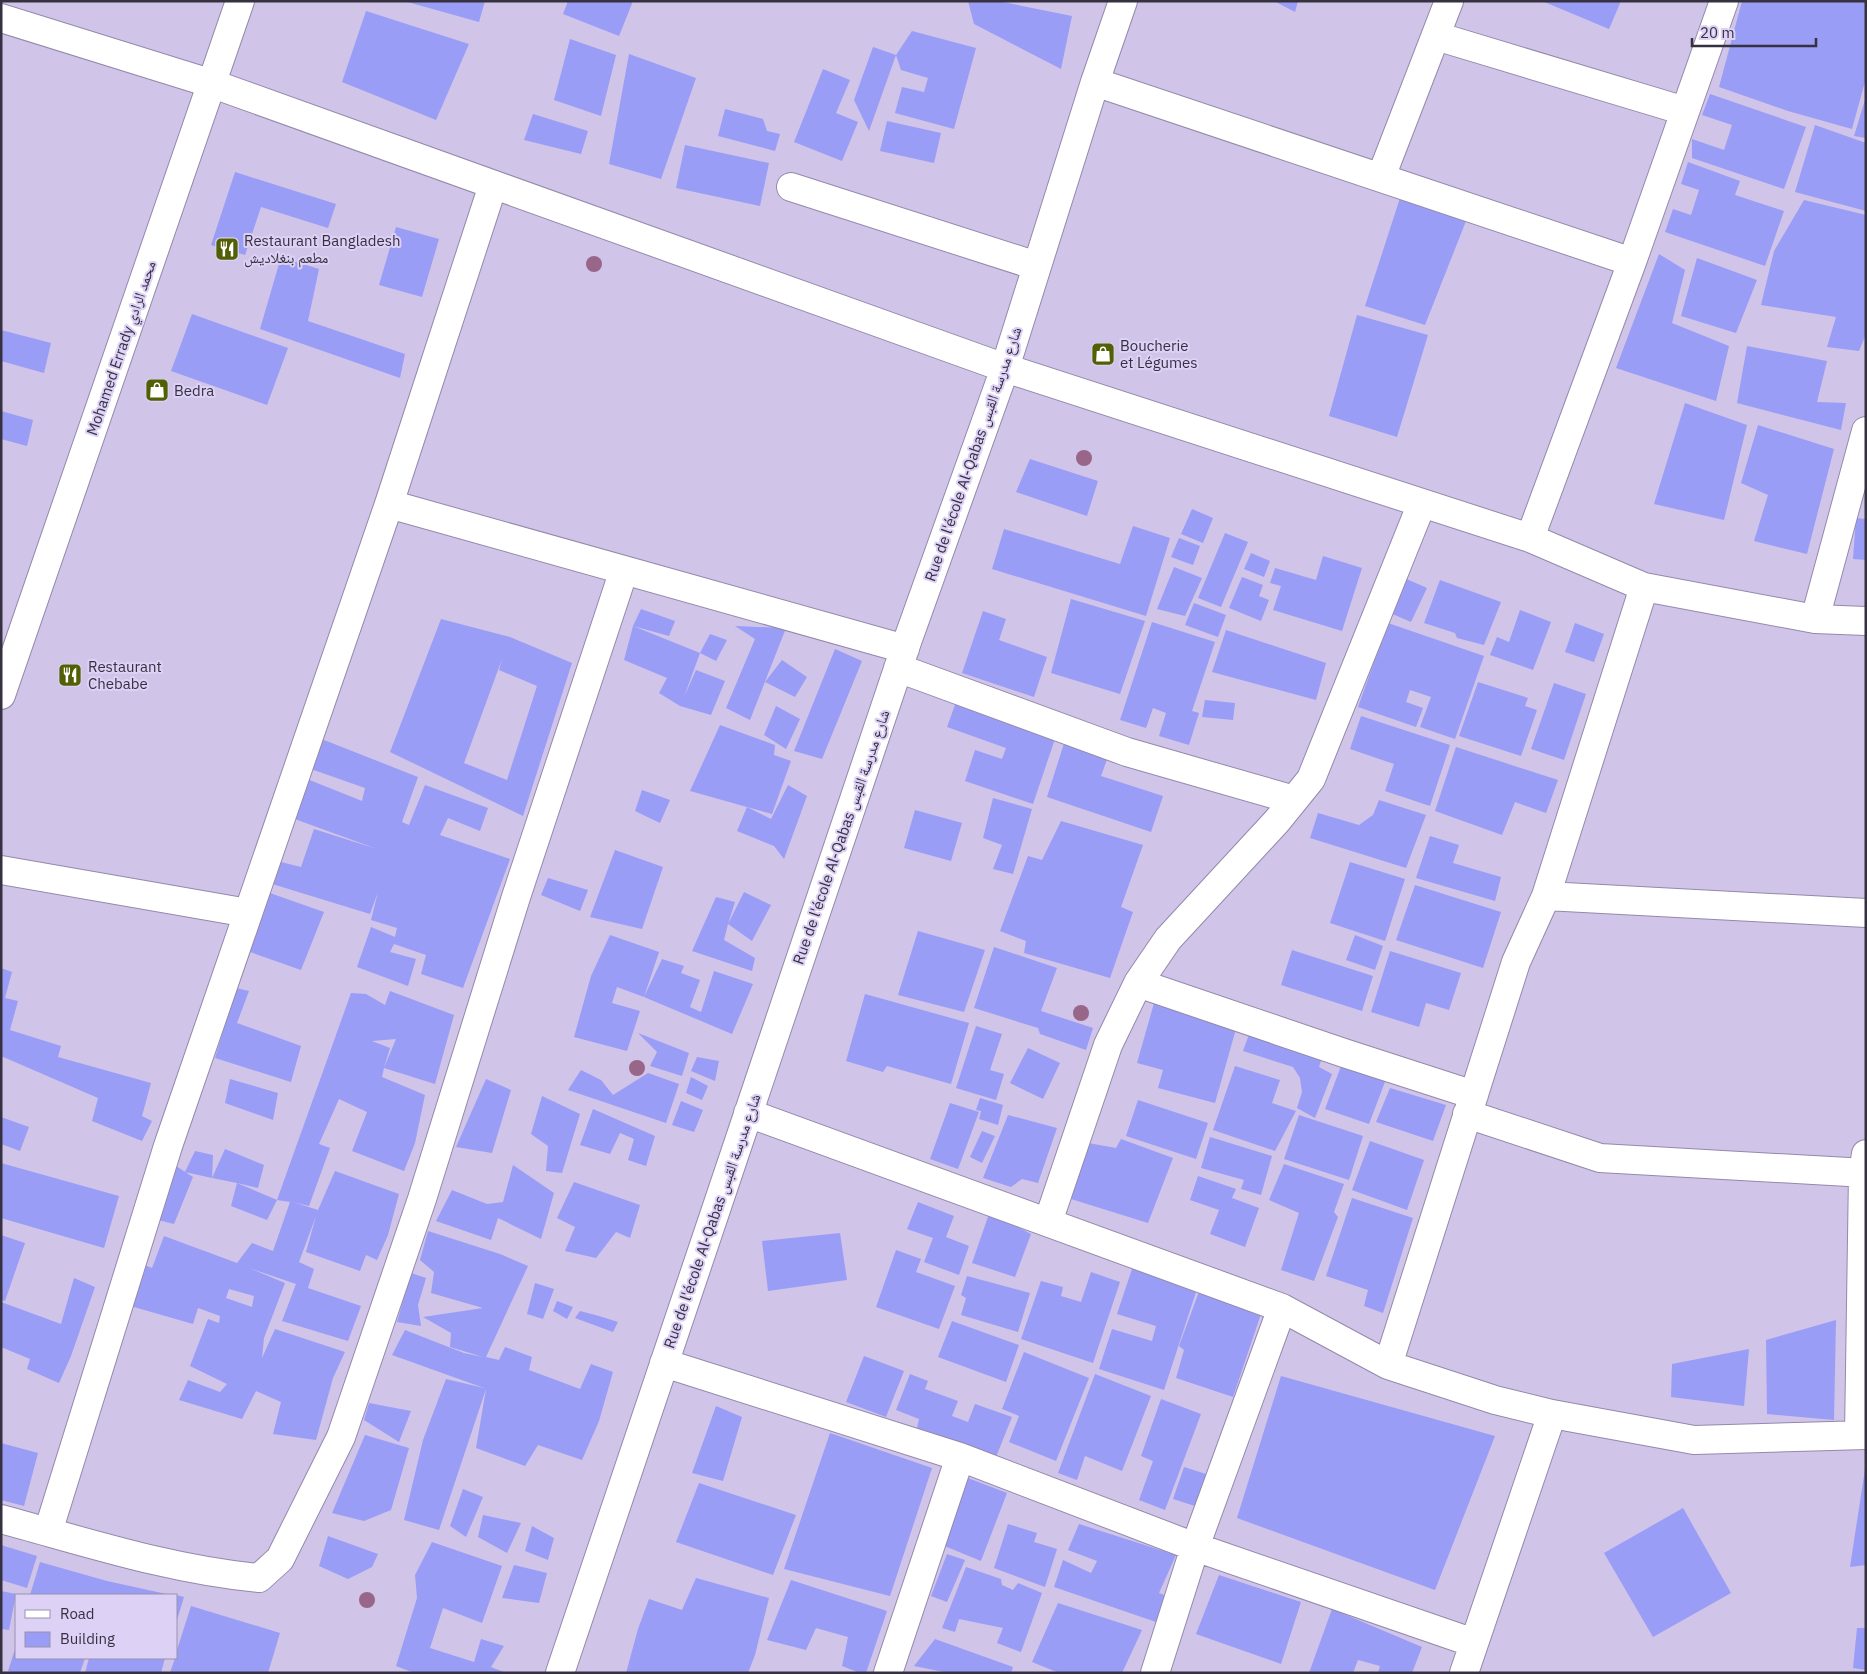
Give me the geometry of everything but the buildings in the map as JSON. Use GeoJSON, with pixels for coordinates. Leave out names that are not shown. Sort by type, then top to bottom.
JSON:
{"type":"FeatureCollection","features":[{"type":"Feature","properties":{"kind":"street","name":"Mohamed Errady محمد الرادي"},"geometry":{"type":"LineString","coordinates":[[1,695],[240,1]]}},
{"type":"Feature","properties":{"kind":"street","name":"Rue de l'école Al-Qabas شارع مدرسة القبس"},"geometry":{"type":"LineString","coordinates":[[560,1673],[902,658],[1006,368],[1122,1]]}},
{"type":"Feature","properties":{"kind":"street"},"geometry":{"type":"LineString","coordinates":[[1381,177],[1449,1]]}},
{"type":"Feature","properties":{"kind":"street"},"geometry":{"type":"LineString","coordinates":[[1530,538],[1632,262],[1724,1]]}},
{"type":"Feature","properties":{"kind":"street"},"geometry":{"type":"LineString","coordinates":[[1,18],[213,84],[1006,368],[1530,538],[1644,587],[1815,619],[1866,621]]}},
{"type":"Feature","properties":{"kind":"street"},"geometry":{"type":"LineString","coordinates":[[1436,36],[1685,111]]}},
{"type":"Feature","properties":{"kind":"street"},"geometry":{"type":"LineString","coordinates":[[1095,82],[1632,262]]}},
{"type":"Feature","properties":{"kind":"street"},"geometry":{"type":"LineString","coordinates":[[48,1532],[168,1146],[389,504],[493,184]]}},
{"type":"Feature","properties":{"kind":"street"},"geometry":{"type":"LineString","coordinates":[[791,187],[1037,266]]}},
{"type":"Feature","properties":{"kind":"street"},"geometry":{"type":"LineString","coordinates":[[1815,619],[1866,431]]}},
{"type":"Feature","properties":{"kind":"street"},"geometry":{"type":"LineString","coordinates":[[1048,1222],[1108,1045],[1138,983],[1168,939],[1277,822],[1311,779],[1422,503]]}},
{"type":"Feature","properties":{"kind":"street"},"geometry":{"type":"LineString","coordinates":[[389,504],[624,570],[902,658],[1127,752],[1294,800]]}},
{"type":"Feature","properties":{"kind":"street"},"geometry":{"type":"LineString","coordinates":[[1,1519],[179,1567],[220,1574],[258,1578],[280,1558],[341,1437],[422,1199],[516,897],[624,570]]}},
{"type":"Feature","properties":{"kind":"street"},"geometry":{"type":"LineString","coordinates":[[1388,1364],[1516,962],[1546,896],[1644,587]]}},
{"type":"Feature","properties":{"kind":"street"},"geometry":{"type":"LineString","coordinates":[[1,870],[248,913]]}},
{"type":"Feature","properties":{"kind":"street"},"geometry":{"type":"LineString","coordinates":[[1546,896],[1866,912]]}},
{"type":"Feature","properties":{"kind":"street"},"geometry":{"type":"LineString","coordinates":[[748,1113],[1282,1308],[1388,1364],[1495,1400],[1552,1414],[1694,1440],[1863,1435],[1865,1166],[1600,1158],[1344,1053],[1138,983]]}},
{"type":"Feature","properties":{"kind":"street"},"geometry":{"type":"LineString","coordinates":[[1155,1673],[1195,1547],[1282,1308]]}},
{"type":"Feature","properties":{"kind":"street"},"geometry":{"type":"LineString","coordinates":[[664,1363],[960,1457],[1195,1547],[1474,1643]]}},
{"type":"Feature","properties":{"kind":"street"},"geometry":{"type":"LineString","coordinates":[[1464,1673],[1552,1414]]}},
{"type":"Feature","properties":{"kind":"street"},"geometry":{"type":"LineString","coordinates":[[888,1673],[960,1457]]}},
{"type":"Feature","properties":{"kind":"place","name":"Restaurant Bangladesh مطعم بنغلاديش"},"geometry":{"type":"Point","coordinates":[227,249]}},
{"type":"Feature","properties":{"kind":"place","name":"Boucherie et Légumes"},"geometry":{"type":"Point","coordinates":[1103,354]}},
{"type":"Feature","properties":{"kind":"place","name":"Bedra"},"geometry":{"type":"Point","coordinates":[157,390]}},
{"type":"Feature","properties":{"kind":"place","name":"Restaurant Chebabe"},"geometry":{"type":"Point","coordinates":[70,675]}}]}
